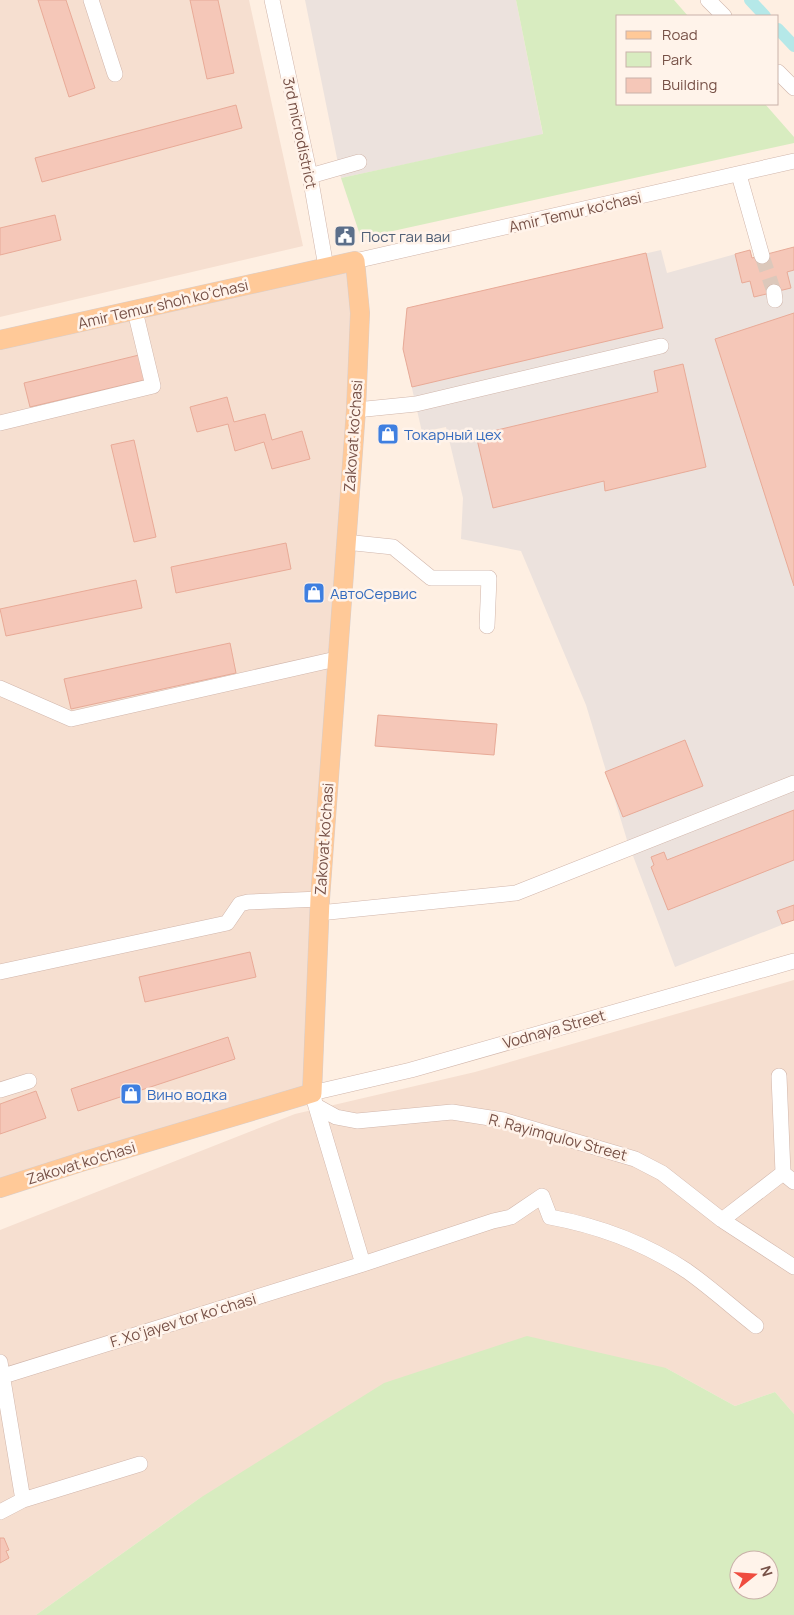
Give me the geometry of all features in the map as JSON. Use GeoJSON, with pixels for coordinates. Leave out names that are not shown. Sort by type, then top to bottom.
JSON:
{"type":"FeatureCollection","features":[{"type":"Feature","properties":{"kind":"main road","name":"Amir Temur shoh ko‘chasi"},"geometry":{"type":"LineString","coordinates":[[0,340],[135,312],[355,261]]}},
{"type":"Feature","properties":{"kind":"main road","name":"Zakovat ko'chasi"},"geometry":{"type":"LineString","coordinates":[[0,1188],[81,1162],[315,1100],[319,906],[356,410],[360,313],[355,261]]}},
{"type":"Feature","properties":{"kind":"street"},"geometry":{"type":"LineString","coordinates":[[91,0],[115,74]]}},
{"type":"Feature","properties":{"kind":"street","name":"3rd microdistrict"},"geometry":{"type":"LineString","coordinates":[[272,0],[310,176],[326,267]]}},
{"type":"Feature","properties":{"kind":"street"},"geometry":{"type":"LineString","coordinates":[[708,0],[723,15]]}},
{"type":"Feature","properties":{"kind":"street"},"geometry":{"type":"LineString","coordinates":[[779,73],[794,88]]}},
{"type":"Feature","properties":{"kind":"street","name":"Amir Temur ko'chasi"},"geometry":{"type":"LineString","coordinates":[[355,261],[794,161]]}},
{"type":"Feature","properties":{"kind":"street"},"geometry":{"type":"LineString","coordinates":[[310,176],[359,162]]}},
{"type":"Feature","properties":{"kind":"street"},"geometry":{"type":"LineString","coordinates":[[739,175],[762,256]]}},
{"type":"Feature","properties":{"kind":"street"},"geometry":{"type":"LineString","coordinates":[[0,423],[153,386],[135,312]]}},
{"type":"Feature","properties":{"kind":"street"},"geometry":{"type":"LineString","coordinates":[[356,410],[416,404],[661,346]]}},
{"type":"Feature","properties":{"kind":"street"},"geometry":{"type":"LineString","coordinates":[[346,542],[393,546],[431,578],[489,578],[487,626]]}},
{"type":"Feature","properties":{"kind":"street"},"geometry":{"type":"LineString","coordinates":[[0,688],[71,719],[336,658]]}},
{"type":"Feature","properties":{"kind":"street"},"geometry":{"type":"LineString","coordinates":[[0,972],[227,923],[240,904],[248,902],[319,906],[516,893],[794,783]]}},
{"type":"Feature","properties":{"kind":"street","name":"Vodnaya Street"},"geometry":{"type":"LineString","coordinates":[[315,1100],[411,1070],[794,962]]}},
{"type":"Feature","properties":{"kind":"street"},"geometry":{"type":"LineString","coordinates":[[722,1220],[788,1177],[788,1097],[780,1076]]}},
{"type":"Feature","properties":{"kind":"street"},"geometry":{"type":"LineString","coordinates":[[0,1090],[29,1080]]}},
{"type":"Feature","properties":{"kind":"street"},"geometry":{"type":"LineString","coordinates":[[315,1100],[363,1264]]}},
{"type":"Feature","properties":{"kind":"street","name":"R. Rayimqulov Street"},"geometry":{"type":"LineString","coordinates":[[315,1100],[336,1117],[357,1121],[452,1112],[503,1120],[635,1159],[662,1173],[722,1220],[794,1267]]}},
{"type":"Feature","properties":{"kind":"street","name":"F. Xo‘jayev tor ko‘chasi"},"geometry":{"type":"LineString","coordinates":[[24,1500],[1,1372],[363,1264],[493,1221],[511,1218],[542,1196],[550,1216],[594,1226],[654,1252],[688,1272],[756,1326]]}},
{"type":"Feature","properties":{"kind":"street"},"geometry":{"type":"LineString","coordinates":[[0,1512],[24,1500],[140,1464]]}},
{"type":"Feature","properties":{"kind":"shaded area"},"geometry":{"type":"Polygon","coordinates":[[[0,0],[249,0],[303,246],[0,317],[0,0]]]}},
{"type":"Feature","properties":{"kind":"shaded area"},"geometry":{"type":"Polygon","coordinates":[[[305,0],[516,0],[543,135],[341,178],[305,0]]]}},
{"type":"Feature","properties":{"kind":"shaded area"},"geometry":{"type":"Polygon","coordinates":[[[794,247],[794,920],[675,967],[627,840],[586,705],[521,551],[461,539],[463,498],[446,427],[422,432],[403,349],[407,308],[661,250],[667,273],[750,250],[752,258],[794,247]]]}},
{"type":"Feature","properties":{"kind":"shaded area"},"geometry":{"type":"Polygon","coordinates":[[[355,261],[312,1093],[0,1188],[0,340],[355,261]]]}},
{"type":"Feature","properties":{"kind":"shaded area"},"geometry":{"type":"Polygon","coordinates":[[[794,980],[794,1414],[775,1392],[735,1406],[666,1368],[200,1498],[36,1615],[0,1615],[0,1230],[295,1114],[475,1072],[794,980]]]}},
{"type":"Feature","properties":{"kind":"green space"},"geometry":{"type":"Polygon","coordinates":[[[516,0],[674,0],[687,15],[616,15],[616,105],[766,105],[794,137],[794,143],[361,238],[341,178],[543,134],[516,0]]]}},
{"type":"Feature","properties":{"kind":"green space"},"geometry":{"type":"Polygon","coordinates":[[[527,1336],[666,1368],[735,1406],[775,1392],[794,1414],[794,1615],[36,1615],[200,1498],[384,1383],[527,1336]]]}},
{"type":"Feature","properties":{"kind":"building"},"geometry":{"type":"Polygon","coordinates":[[[38,0],[66,0],[95,88],[69,97],[38,0]]]}},
{"type":"Feature","properties":{"kind":"building"},"geometry":{"type":"Polygon","coordinates":[[[190,0],[218,0],[234,73],[207,79],[190,0]]]}},
{"type":"Feature","properties":{"kind":"building"},"geometry":{"type":"Polygon","coordinates":[[[236,105],[242,128],[42,182],[35,158],[236,105]]]}},
{"type":"Feature","properties":{"kind":"building"},"geometry":{"type":"Polygon","coordinates":[[[55,215],[61,240],[0,255],[0,228],[55,215]]]}},
{"type":"Feature","properties":{"kind":"building"},"geometry":{"type":"Polygon","coordinates":[[[794,247],[794,270],[787,272],[791,288],[754,297],[750,281],[742,283],[735,254],[750,250],[752,258],[794,247]]]}},
{"type":"Feature","properties":{"kind":"building"},"geometry":{"type":"Polygon","coordinates":[[[646,253],[663,328],[412,387],[403,349],[407,308],[646,253]]]}},
{"type":"Feature","properties":{"kind":"building"},"geometry":{"type":"Polygon","coordinates":[[[794,313],[794,586],[715,339],[794,313]]]}},
{"type":"Feature","properties":{"kind":"building"},"geometry":{"type":"Polygon","coordinates":[[[139,355],[145,380],[30,407],[24,383],[139,355]]]}},
{"type":"Feature","properties":{"kind":"building"},"geometry":{"type":"Polygon","coordinates":[[[683,364],[706,467],[605,491],[604,481],[493,508],[476,435],[658,392],[654,371],[683,364]]]}},
{"type":"Feature","properties":{"kind":"building"},"geometry":{"type":"Polygon","coordinates":[[[227,397],[234,422],[265,414],[272,440],[302,431],[310,459],[272,469],[264,442],[235,451],[228,424],[197,432],[190,407],[227,397]]]}},
{"type":"Feature","properties":{"kind":"building"},"geometry":{"type":"Polygon","coordinates":[[[134,440],[156,537],[134,542],[111,445],[134,440]]]}},
{"type":"Feature","properties":{"kind":"building"},"geometry":{"type":"Polygon","coordinates":[[[286,543],[291,569],[176,593],[171,567],[286,543]]]}},
{"type":"Feature","properties":{"kind":"building"},"geometry":{"type":"Polygon","coordinates":[[[136,580],[142,608],[6,636],[0,609],[136,580]]]}},
{"type":"Feature","properties":{"kind":"building"},"geometry":{"type":"Polygon","coordinates":[[[230,643],[236,673],[71,709],[64,679],[230,643]]]}},
{"type":"Feature","properties":{"kind":"building"},"geometry":{"type":"Polygon","coordinates":[[[378,715],[497,724],[494,755],[375,746],[378,715]]]}},
{"type":"Feature","properties":{"kind":"building"},"geometry":{"type":"Polygon","coordinates":[[[685,740],[703,786],[623,817],[605,772],[685,740]]]}},
{"type":"Feature","properties":{"kind":"building"},"geometry":{"type":"Polygon","coordinates":[[[794,810],[794,860],[668,910],[651,867],[654,865],[651,857],[664,852],[667,860],[794,810]]]}},
{"type":"Feature","properties":{"kind":"building"},"geometry":{"type":"Polygon","coordinates":[[[794,905],[794,920],[782,924],[777,911],[794,905]]]}},
{"type":"Feature","properties":{"kind":"building"},"geometry":{"type":"Polygon","coordinates":[[[250,952],[256,977],[145,1002],[139,977],[250,952]]]}},
{"type":"Feature","properties":{"kind":"building"},"geometry":{"type":"Polygon","coordinates":[[[228,1037],[235,1059],[78,1111],[71,1089],[228,1037]]]}},
{"type":"Feature","properties":{"kind":"building"},"geometry":{"type":"Polygon","coordinates":[[[36,1091],[46,1118],[0,1134],[0,1104],[36,1091]]]}},
{"type":"Feature","properties":{"kind":"building"},"geometry":{"type":"Polygon","coordinates":[[[0,1538],[4,1538],[9,1550],[6,1551],[9,1558],[0,1563],[0,1538]]]}},
{"type":"Feature","properties":{"kind":"waterway"},"geometry":{"type":"LineString","coordinates":[[750,0],[764,15]]}},
{"type":"Feature","properties":{"kind":"waterway"},"geometry":{"type":"LineString","coordinates":[[779,30],[794,46]]}},
{"type":"Feature","properties":{"kind":"tunnel"},"geometry":{"type":"LineString","coordinates":[[762,256],[774,292]]}},
{"type":"Feature","properties":{"kind":"place","name":"Пост гаи ваи"},"geometry":{"type":"Point","coordinates":[345,236]}},
{"type":"Feature","properties":{"kind":"place","name":"Токарный цех"},"geometry":{"type":"Point","coordinates":[388,434]}},
{"type":"Feature","properties":{"kind":"place","name":"АвтоСервис"},"geometry":{"type":"Point","coordinates":[314,593]}},
{"type":"Feature","properties":{"kind":"place","name":"Вино водка"},"geometry":{"type":"Point","coordinates":[131,1094]}}]}
